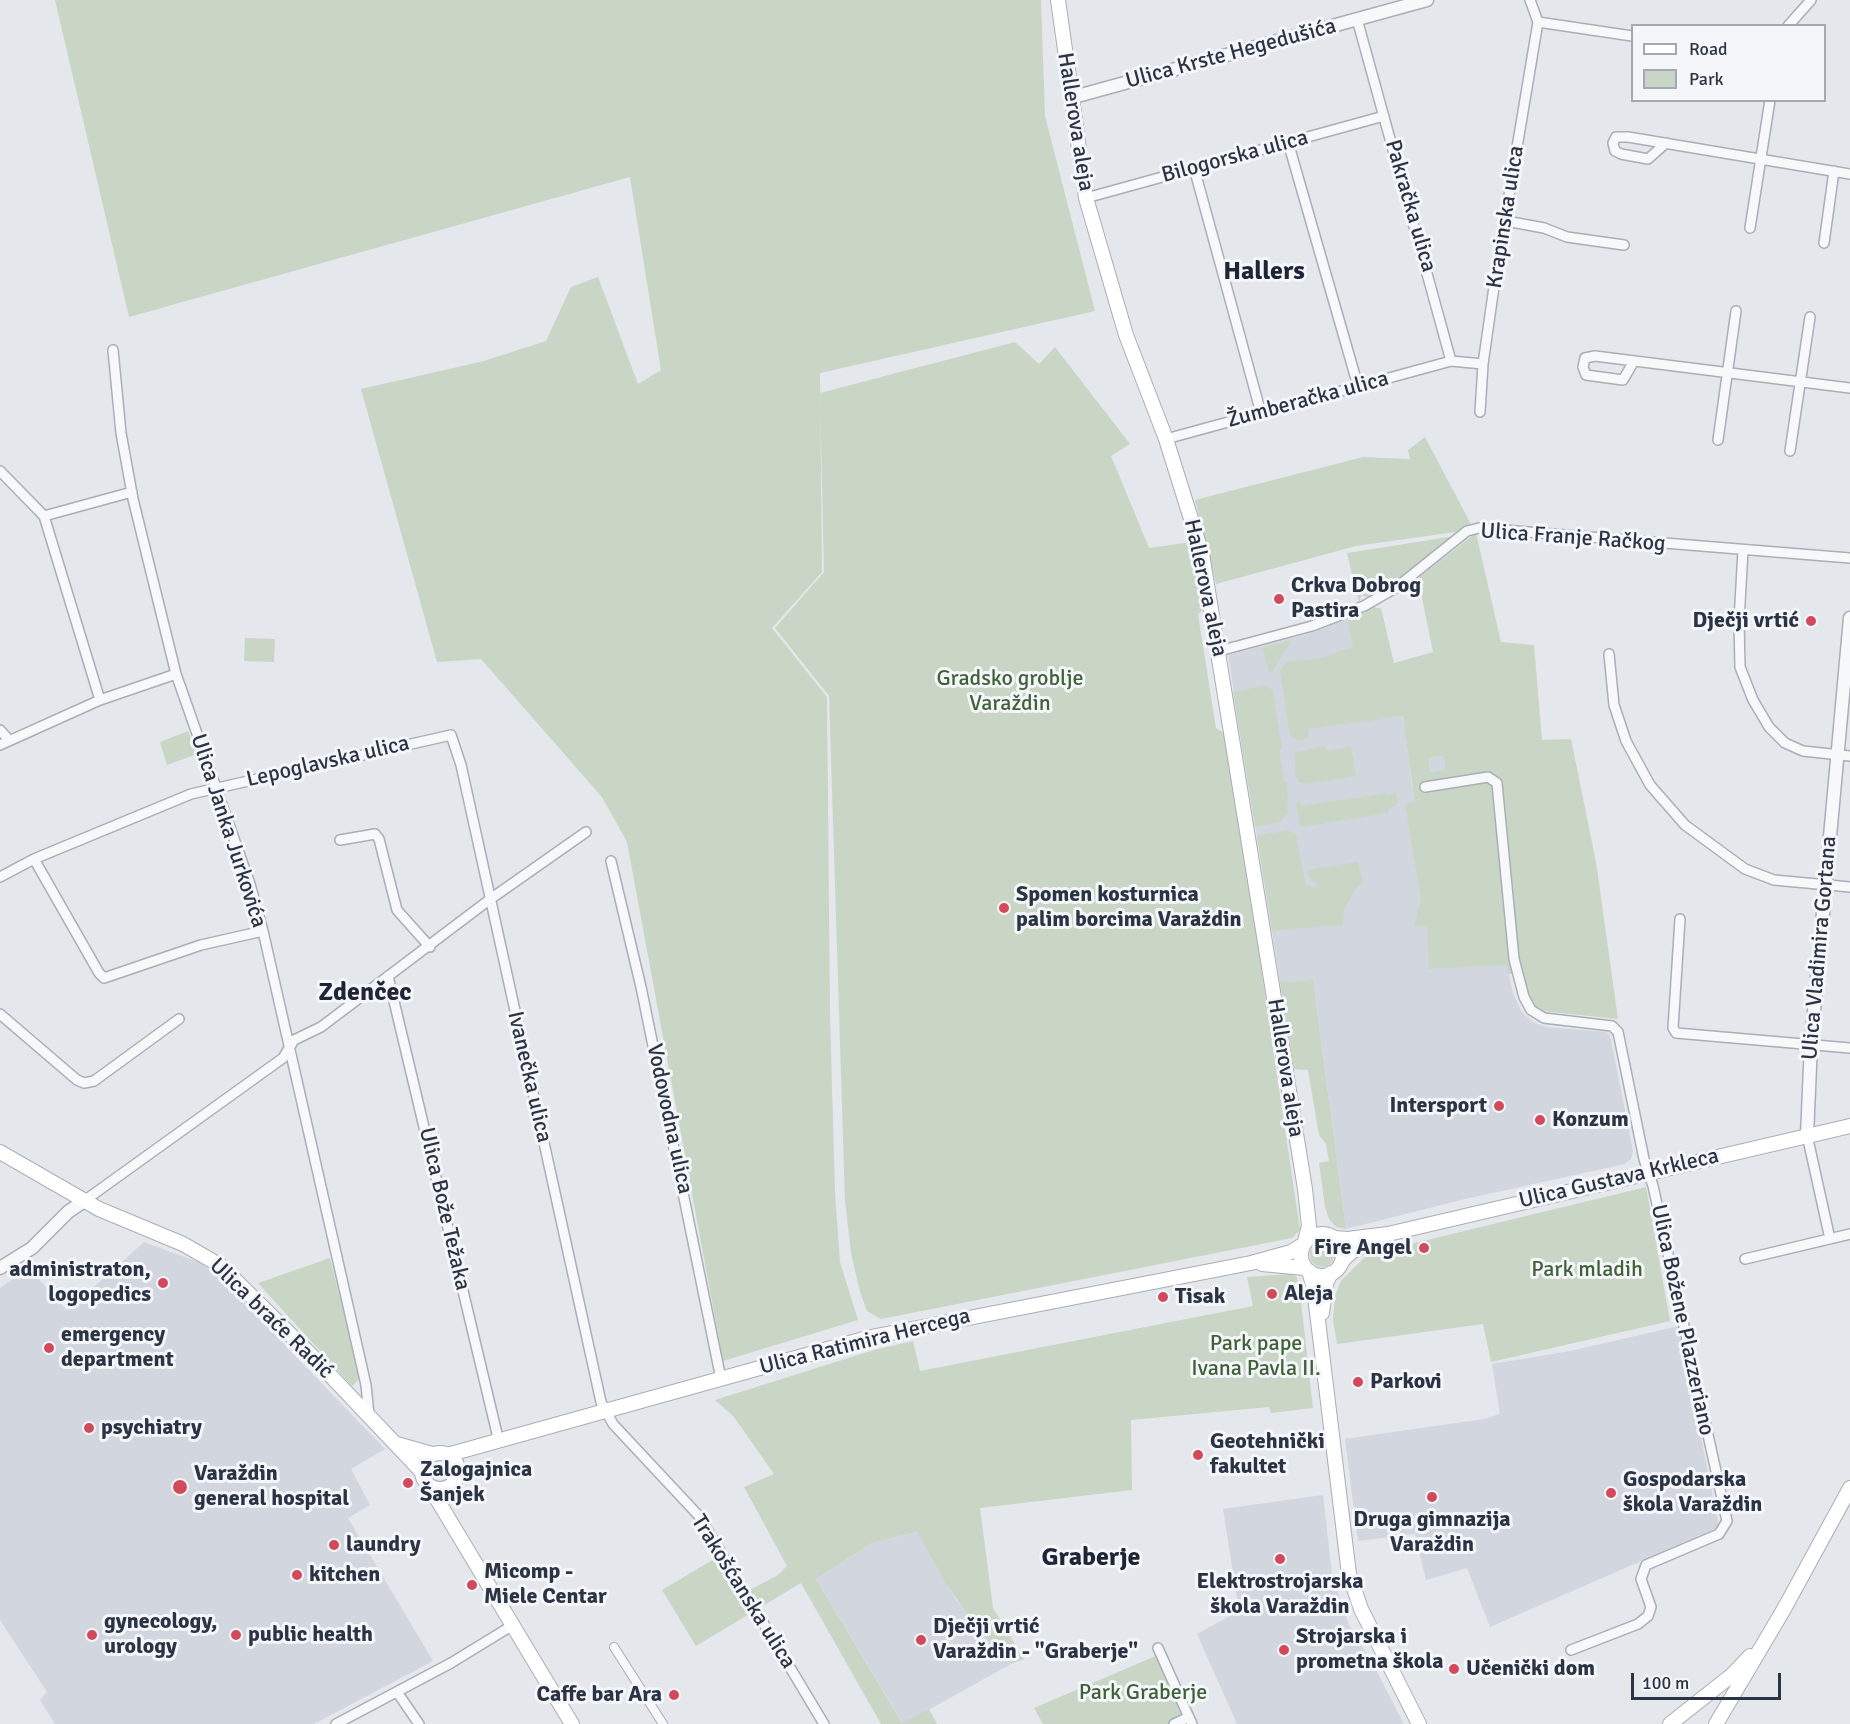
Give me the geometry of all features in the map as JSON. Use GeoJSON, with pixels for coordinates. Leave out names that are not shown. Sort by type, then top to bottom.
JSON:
{"type":"FeatureCollection","features":[{"type":"Feature","properties":{"kind":"main road","name":"Hallerova aleja"},"geometry":{"type":"LineString","coordinates":[[1058,0],[1070,98],[1086,198],[1126,335],[1166,439],[1203,554],[1305,1189],[1309,1226],[1305,1243]]}},
{"type":"Feature","properties":{"kind":"main road","name":"Ulica Gustava Krkleca"},"geometry":{"type":"LineString","coordinates":[[1331,1236],[1348,1239],[1388,1234],[1850,1126]]}},
{"type":"Feature","properties":{"kind":"main road","name":"Ulica braće Radić"},"geometry":{"type":"LineString","coordinates":[[0,1152],[84,1201],[128,1223],[190,1247],[221,1266],[264,1307],[422,1472]]}},
{"type":"Feature","properties":{"kind":"main road","name":"Hallerova aleja"},"geometry":{"type":"LineString","coordinates":[[1305,1189],[1318,1221],[1331,1236]]}},
{"type":"Feature","properties":{"kind":"main road"},"geometry":{"type":"LineString","coordinates":[[1320,1336],[1325,1288],[1331,1273],[1342,1261],[1341,1248],[1331,1236],[1316,1234],[1305,1243],[1301,1256],[1307,1270],[1320,1336],[1349,1574],[1361,1610],[1419,1724]]}},
{"type":"Feature","properties":{"kind":"main road","name":"Ulica Gustava Krkleca"},"geometry":{"type":"LineString","coordinates":[[1342,1261],[1351,1252],[1388,1234]]}},
{"type":"Feature","properties":{"kind":"main road","name":"Ulica Ratimira Hercega"},"geometry":{"type":"LineString","coordinates":[[447,1455],[898,1330],[1251,1263],[1291,1252],[1305,1243]]}},
{"type":"Feature","properties":{"kind":"main road","name":"Ulica Ratimira Hercega"},"geometry":{"type":"LineString","coordinates":[[1251,1263],[1307,1270]]}},
{"type":"Feature","properties":{"kind":"main road"},"geometry":{"type":"LineString","coordinates":[[1307,1270],[1320,1276],[1331,1273]]}},
{"type":"Feature","properties":{"kind":"main road","name":"Ulica braće Radić"},"geometry":{"type":"LineString","coordinates":[[397,1444],[432,1454]]}},
{"type":"Feature","properties":{"kind":"main road","name":"Ulica Ratimira Hercega"},"geometry":{"type":"LineString","coordinates":[[456,1478],[463,1465],[493,1444]]}},
{"type":"Feature","properties":{"kind":"main road"},"geometry":{"type":"LineString","coordinates":[[458,1530],[450,1493],[456,1478],[455,1461],[447,1455],[432,1454],[424,1462],[422,1472],[429,1486],[458,1530],[572,1724]]}},
{"type":"Feature","properties":{"kind":"main road"},"geometry":{"type":"LineString","coordinates":[[429,1486],[446,1488],[456,1478]]}},
{"type":"Feature","properties":{"kind":"main road"},"geometry":{"type":"LineString","coordinates":[[1716,1724],[1774,1627],[1850,1488]]}},
{"type":"Feature","properties":{"kind":"main road"},"geometry":{"type":"LineString","coordinates":[[1670,1724],[1732,1675],[1774,1627]]}},
{"type":"Feature","properties":{"kind":"street","name":"Ulica Krste Hegedušića"},"geometry":{"type":"LineString","coordinates":[[1070,98],[1427,0]]}},
{"type":"Feature","properties":{"kind":"street"},"geometry":{"type":"LineString","coordinates":[[1530,0],[1538,22],[1631,36]]}},
{"type":"Feature","properties":{"kind":"street"},"geometry":{"type":"LineString","coordinates":[[1790,24],[1811,0]]}},
{"type":"Feature","properties":{"kind":"street","name":"Pakračka ulica"},"geometry":{"type":"LineString","coordinates":[[1357,20],[1451,361]]}},
{"type":"Feature","properties":{"kind":"street","name":"Krapinska ulica"},"geometry":{"type":"LineString","coordinates":[[1480,412],[1483,364],[1538,22]]}},
{"type":"Feature","properties":{"kind":"street"},"geometry":{"type":"LineString","coordinates":[[1750,228],[1770,102]]}},
{"type":"Feature","properties":{"kind":"street","name":"Bilogorska ulica"},"geometry":{"type":"LineString","coordinates":[[1086,198],[1384,116]]}},
{"type":"Feature","properties":{"kind":"street"},"geometry":{"type":"LineString","coordinates":[[1666,143],[1648,159],[1621,154],[1615,151],[1612,143],[1616,137],[1628,136],[1850,174]]}},
{"type":"Feature","properties":{"kind":"street"},"geometry":{"type":"LineString","coordinates":[[1288,142],[1358,386]]}},
{"type":"Feature","properties":{"kind":"street"},"geometry":{"type":"LineString","coordinates":[[1194,168],[1261,413]]}},
{"type":"Feature","properties":{"kind":"street"},"geometry":{"type":"LineString","coordinates":[[1824,243],[1834,171]]}},
{"type":"Feature","properties":{"kind":"street"},"geometry":{"type":"LineString","coordinates":[[1506,221],[1544,228],[1567,237],[1624,245]]}},
{"type":"Feature","properties":{"kind":"street"},"geometry":{"type":"LineString","coordinates":[[1718,440],[1736,311]]}},
{"type":"Feature","properties":{"kind":"street"},"geometry":{"type":"LineString","coordinates":[[1790,451],[1810,317]]}},
{"type":"Feature","properties":{"kind":"street","name":"Ulica Janka Jurkovića"},"geometry":{"type":"LineString","coordinates":[[113,350],[121,433],[132,492],[176,674],[250,884],[263,931],[366,1385],[369,1417]]}},
{"type":"Feature","properties":{"kind":"street"},"geometry":{"type":"LineString","coordinates":[[1634,361],[1623,380],[1586,375],[1583,367],[1585,358],[1595,356],[1850,388]]}},
{"type":"Feature","properties":{"kind":"street"},"geometry":{"type":"LineString","coordinates":[[1451,361],[1483,364]]}},
{"type":"Feature","properties":{"kind":"street","name":"Žumberačka ulica"},"geometry":{"type":"LineString","coordinates":[[1166,439],[1451,361]]}},
{"type":"Feature","properties":{"kind":"street"},"geometry":{"type":"LineString","coordinates":[[0,471],[44,516],[100,700]]}},
{"type":"Feature","properties":{"kind":"street"},"geometry":{"type":"LineString","coordinates":[[44,516],[132,492]]}},
{"type":"Feature","properties":{"kind":"street","name":"Ulica Franje Račkog"},"geometry":{"type":"LineString","coordinates":[[1219,651],[1312,626],[1364,606],[1397,587],[1467,531],[1479,528],[1850,558]]}},
{"type":"Feature","properties":{"kind":"street"},"geometry":{"type":"LineString","coordinates":[[1743,550],[1739,621],[1740,667],[1753,700],[1769,727],[1785,743],[1803,751],[1850,756]]}},
{"type":"Feature","properties":{"kind":"street","name":"Ulica Vladimira Gortana"},"geometry":{"type":"LineString","coordinates":[[1807,1135],[1811,1044],[1850,618]]}},
{"type":"Feature","properties":{"kind":"street"},"geometry":{"type":"LineString","coordinates":[[1609,654],[1614,705],[1626,741],[1650,785],[1685,825],[1745,869],[1774,880],[1850,888]]}},
{"type":"Feature","properties":{"kind":"street"},"geometry":{"type":"LineString","coordinates":[[0,730],[4,742],[100,700],[176,674]]}},
{"type":"Feature","properties":{"kind":"street","name":"Lepoglavska ulica"},"geometry":{"type":"LineString","coordinates":[[0,877],[34,859],[191,794],[442,736],[451,735],[454,741]]}},
{"type":"Feature","properties":{"kind":"street","name":"Ivanečka ulica"},"geometry":{"type":"LineString","coordinates":[[454,741],[578,1305],[605,1412]]}},
{"type":"Feature","properties":{"kind":"street","name":"Ulica Božene Plazzeriano"},"geometry":{"type":"LineString","coordinates":[[1425,787],[1488,777],[1497,783],[1514,959],[1524,997],[1531,1010],[1544,1018],[1612,1026],[1618,1032],[1727,1521],[1726,1526],[1719,1533],[1646,1565],[1641,1579],[1651,1607],[1648,1616],[1638,1624],[1571,1650]]}},
{"type":"Feature","properties":{"kind":"street"},"geometry":{"type":"LineString","coordinates":[[0,1268],[32,1248],[68,1212],[283,1058],[294,1040],[321,1027],[430,947],[489,900],[586,832]]}},
{"type":"Feature","properties":{"kind":"street"},"geometry":{"type":"LineString","coordinates":[[340,840],[375,834],[379,839],[397,910],[430,947]]}},
{"type":"Feature","properties":{"kind":"street"},"geometry":{"type":"LineString","coordinates":[[34,859],[104,978],[201,945],[263,931]]}},
{"type":"Feature","properties":{"kind":"street","name":"Vodovodna ulica"},"geometry":{"type":"LineString","coordinates":[[611,861],[641,987],[721,1379]]}},
{"type":"Feature","properties":{"kind":"street"},"geometry":{"type":"LineString","coordinates":[[1680,919],[1673,1028],[1676,1033],[1850,1048]]}},
{"type":"Feature","properties":{"kind":"street","name":"Ulica Bože Težaka"},"geometry":{"type":"LineString","coordinates":[[388,976],[493,1444]]}},
{"type":"Feature","properties":{"kind":"street"},"geometry":{"type":"LineString","coordinates":[[0,1014],[77,1080],[84,1083],[94,1081],[179,1019]]}},
{"type":"Feature","properties":{"kind":"street"},"geometry":{"type":"LineString","coordinates":[[1807,1135],[1830,1239]]}},
{"type":"Feature","properties":{"kind":"street"},"geometry":{"type":"LineString","coordinates":[[1745,1259],[1850,1234]]}},
{"type":"Feature","properties":{"kind":"street","name":"Trakošćanska ulica"},"geometry":{"type":"LineString","coordinates":[[605,1412],[613,1424],[699,1516],[824,1724]]}},
{"type":"Feature","properties":{"kind":"street"},"geometry":{"type":"LineString","coordinates":[[336,1724],[397,1692],[513,1625]]}},
{"type":"Feature","properties":{"kind":"street"},"geometry":{"type":"LineString","coordinates":[[614,1647],[663,1724]]}},
{"type":"Feature","properties":{"kind":"street"},"geometry":{"type":"LineString","coordinates":[[1158,1648],[1190,1721],[1174,1724]]}},
{"type":"Feature","properties":{"kind":"street"},"geometry":{"type":"LineString","coordinates":[[397,1692],[419,1724]]}},
{"type":"Feature","properties":{"kind":"shaded area"},"geometry":{"type":"Polygon","coordinates":[[[1375,605],[1408,739],[1412,785],[1507,965],[1513,993],[1521,1011],[1533,1022],[1546,1027],[1606,1032],[1610,1035],[1633,1151],[1631,1159],[1625,1164],[1465,1199],[1346,1229],[1313,980],[1280,982],[1228,655],[1311,633],[1375,605]]]}},
{"type":"Feature","properties":{"kind":"shaded area"},"geometry":{"type":"Polygon","coordinates":[[[1444,756],[1445,770],[1429,772],[1429,758],[1444,756]]]}},
{"type":"Feature","properties":{"kind":"shaded area","name":"Varaždin general hospital"},"geometry":{"type":"Polygon","coordinates":[[[144,1242],[198,1262],[218,1276],[385,1449],[351,1469],[370,1505],[348,1518],[433,1661],[314,1724],[55,1724],[40,1700],[47,1692],[0,1620],[0,1288],[29,1268],[67,1311],[144,1242]]]}},
{"type":"Feature","properties":{"kind":"shaded area","name":"Gospodarska škola Varaždin"},"geometry":{"type":"Polygon","coordinates":[[[1679,1326],[1719,1527],[1490,1627],[1467,1568],[1426,1580],[1415,1534],[1358,1541],[1345,1439],[1484,1419],[1500,1414],[1492,1364],[1570,1351],[1679,1326]]]}},
{"type":"Feature","properties":{"kind":"shaded area"},"geometry":{"type":"Polygon","coordinates":[[[1323,1495],[1332,1575],[1349,1625],[1374,1666],[1404,1724],[1237,1724],[1197,1634],[1239,1611],[1223,1509],[1323,1495]]]}},
{"type":"Feature","properties":{"kind":"shaded area","name":"Dječji vrtić Varaždin - \"Graberje\""},"geometry":{"type":"Polygon","coordinates":[[[918,1532],[957,1601],[1011,1664],[903,1724],[816,1579],[872,1543],[918,1532]]]}},
{"type":"Feature","properties":{"kind":"green space"},"geometry":{"type":"Polygon","coordinates":[[[55,0],[1041,0],[1045,116],[1095,311],[820,373],[822,572],[772,628],[827,697],[830,1015],[835,1193],[840,1262],[858,1320],[723,1361],[627,842],[602,797],[481,659],[437,662],[361,389],[484,361],[546,341],[571,287],[598,277],[638,384],[661,370],[630,177],[129,317],[55,0]]]}},
{"type":"Feature","properties":{"kind":"green space","name":"Gradsko groblje Varaždin"},"geometry":{"type":"Polygon","coordinates":[[[1015,342],[1039,364],[1055,347],[1130,444],[1111,456],[1149,548],[1192,542],[1204,609],[1198,614],[1216,728],[1224,733],[1242,839],[1300,1230],[1292,1238],[881,1319],[867,1311],[860,1292],[851,1253],[845,1201],[829,696],[775,628],[824,572],[820,393],[1015,342]]]}},
{"type":"Feature","properties":{"kind":"green space"},"geometry":{"type":"Polygon","coordinates":[[[1425,437],[1472,526],[1462,531],[1356,546],[1216,584],[1195,500],[1363,457],[1410,459],[1408,450],[1425,437]]]}},
{"type":"Feature","properties":{"kind":"green space"},"geometry":{"type":"Polygon","coordinates":[[[1476,533],[1501,642],[1534,645],[1542,740],[1571,739],[1596,862],[1618,1019],[1542,1011],[1533,1004],[1523,974],[1509,974],[1506,965],[1429,969],[1427,926],[1414,927],[1421,899],[1405,804],[1415,802],[1403,716],[1308,729],[1309,738],[1298,741],[1290,736],[1280,671],[1286,662],[1320,658],[1353,647],[1348,621],[1375,608],[1381,608],[1394,663],[1433,652],[1418,578],[1476,533]],[[1444,756],[1429,758],[1429,772],[1445,770],[1444,756]]]}},
{"type":"Feature","properties":{"kind":"green space"},"geometry":{"type":"Polygon","coordinates":[[[1455,536],[1381,591],[1368,598],[1362,595],[1359,603],[1347,553],[1455,536]]]}},
{"type":"Feature","properties":{"kind":"green space"},"geometry":{"type":"Polygon","coordinates":[[[245,638],[275,639],[274,662],[244,661],[245,638]]]}},
{"type":"Feature","properties":{"kind":"green space"},"geometry":{"type":"Polygon","coordinates":[[[1292,640],[1272,672],[1269,673],[1263,648],[1292,640]]]}},
{"type":"Feature","properties":{"kind":"green space"},"geometry":{"type":"Polygon","coordinates":[[[1267,685],[1273,691],[1282,749],[1279,750],[1284,782],[1287,782],[1288,813],[1280,822],[1255,827],[1233,692],[1267,685]]]}},
{"type":"Feature","properties":{"kind":"green space"},"geometry":{"type":"Polygon","coordinates":[[[188,731],[197,754],[167,765],[160,742],[188,731]]]}},
{"type":"Feature","properties":{"kind":"green space"},"geometry":{"type":"Polygon","coordinates":[[[1324,746],[1328,751],[1351,747],[1356,776],[1305,784],[1299,782],[1296,777],[1294,753],[1324,746]]]}},
{"type":"Feature","properties":{"kind":"green space"},"geometry":{"type":"Polygon","coordinates":[[[1396,792],[1398,804],[1388,809],[1389,813],[1300,827],[1296,803],[1299,800],[1302,806],[1387,793],[1388,796],[1396,792]]]}},
{"type":"Feature","properties":{"kind":"green space"},"geometry":{"type":"Polygon","coordinates":[[[1287,830],[1296,835],[1306,886],[1320,887],[1310,878],[1307,870],[1358,862],[1363,883],[1356,888],[1344,910],[1343,925],[1272,931],[1257,836],[1287,830]]]}},
{"type":"Feature","properties":{"kind":"green space"},"geometry":{"type":"Polygon","coordinates":[[[1313,980],[1346,1229],[1336,1227],[1329,1219],[1325,1207],[1319,1163],[1329,1161],[1326,1144],[1319,1135],[1308,1070],[1293,1069],[1280,982],[1313,980]]]}},
{"type":"Feature","properties":{"kind":"green space","name":"Park mladih"},"geometry":{"type":"Polygon","coordinates":[[[1646,1187],[1670,1321],[1491,1362],[1483,1324],[1337,1344],[1333,1320],[1335,1296],[1341,1281],[1364,1258],[1386,1250],[1646,1187]]]}},
{"type":"Feature","properties":{"kind":"green space"},"geometry":{"type":"Polygon","coordinates":[[[1322,1243],[1327,1244],[1333,1250],[1333,1260],[1327,1266],[1322,1267],[1317,1266],[1311,1260],[1310,1255],[1311,1250],[1317,1244],[1322,1243]]]}},
{"type":"Feature","properties":{"kind":"green space"},"geometry":{"type":"Polygon","coordinates":[[[330,1258],[360,1378],[352,1386],[258,1283],[330,1258]]]}},
{"type":"Feature","properties":{"kind":"green space","name":"Park pape Ivana Pavla II."},"geometry":{"type":"Polygon","coordinates":[[[1290,1274],[1296,1276],[1299,1284],[1313,1408],[1271,1413],[1269,1407],[1131,1420],[1132,1490],[980,1508],[993,1608],[1024,1659],[1011,1664],[969,1617],[946,1583],[917,1532],[872,1543],[816,1579],[902,1723],[929,1709],[937,1724],[881,1724],[801,1583],[696,1646],[662,1590],[721,1555],[744,1593],[778,1575],[787,1566],[744,1487],[774,1474],[734,1417],[715,1400],[874,1350],[913,1341],[920,1371],[1253,1306],[1247,1277],[1290,1274]]]}},
{"type":"Feature","properties":{"kind":"green space","name":"Park Graberje"},"geometry":{"type":"Polygon","coordinates":[[[1158,1655],[1187,1722],[1183,1724],[1043,1724],[1034,1708],[1158,1655]]]}},
{"type":"Feature","properties":{"kind":"place","name":"Crkva Dobrog Pastira"},"geometry":{"type":"Point","coordinates":[1279,599]}},
{"type":"Feature","properties":{"kind":"place","name":"Dječji vrtić"},"geometry":{"type":"Point","coordinates":[1811,621]}},
{"type":"Feature","properties":{"kind":"place","name":"Spomen kosturnica palim borcima Varaždin"},"geometry":{"type":"Point","coordinates":[1004,908]}},
{"type":"Feature","properties":{"kind":"place","name":"Intersport"},"geometry":{"type":"Point","coordinates":[1499,1106]}},
{"type":"Feature","properties":{"kind":"place","name":"Konzum"},"geometry":{"type":"Point","coordinates":[1540,1120]}},
{"type":"Feature","properties":{"kind":"place","name":"Fire Angel"},"geometry":{"type":"Point","coordinates":[1424,1248]}},
{"type":"Feature","properties":{"kind":"place","name":"administraton, logopedics"},"geometry":{"type":"Point","coordinates":[163,1283]}},
{"type":"Feature","properties":{"kind":"place","name":"Aleja"},"geometry":{"type":"Point","coordinates":[1272,1294]}},
{"type":"Feature","properties":{"kind":"place","name":"Tisak"},"geometry":{"type":"Point","coordinates":[1163,1297]}},
{"type":"Feature","properties":{"kind":"place","name":"emergency department"},"geometry":{"type":"Point","coordinates":[49,1348]}},
{"type":"Feature","properties":{"kind":"place","name":"Parkovi"},"geometry":{"type":"Point","coordinates":[1358,1382]}},
{"type":"Feature","properties":{"kind":"place","name":"psychiatry"},"geometry":{"type":"Point","coordinates":[89,1428]}},
{"type":"Feature","properties":{"kind":"place","name":"Geotehnički fakultet"},"geometry":{"type":"Point","coordinates":[1198,1455]}},
{"type":"Feature","properties":{"kind":"place","name":"Zalogajnica Šanjek"},"geometry":{"type":"Point","coordinates":[408,1483]}},
{"type":"Feature","properties":{"kind":"place","name":"Varaždin general hospital"},"geometry":{"type":"Point","coordinates":[180,1487]}},
{"type":"Feature","properties":{"kind":"place","name":"Gospodarska škola Varaždin"},"geometry":{"type":"Point","coordinates":[1611,1493]}},
{"type":"Feature","properties":{"kind":"place","name":"Druga gimnazija Varaždin"},"geometry":{"type":"Point","coordinates":[1432,1497]}},
{"type":"Feature","properties":{"kind":"place","name":"laundry"},"geometry":{"type":"Point","coordinates":[334,1545]}},
{"type":"Feature","properties":{"kind":"place","name":"Elektrostrojarska škola Varaždin"},"geometry":{"type":"Point","coordinates":[1280,1559]}},
{"type":"Feature","properties":{"kind":"place","name":"kitchen"},"geometry":{"type":"Point","coordinates":[297,1575]}},
{"type":"Feature","properties":{"kind":"place","name":"Micomp - Miele Centar"},"geometry":{"type":"Point","coordinates":[472,1585]}},
{"type":"Feature","properties":{"kind":"place","name":"gynecology, urology"},"geometry":{"type":"Point","coordinates":[92,1635]}},
{"type":"Feature","properties":{"kind":"place","name":"public health"},"geometry":{"type":"Point","coordinates":[236,1635]}},
{"type":"Feature","properties":{"kind":"place","name":"Dječji vrtić Varaždin - \"Graberje\""},"geometry":{"type":"Point","coordinates":[921,1640]}},
{"type":"Feature","properties":{"kind":"place","name":"Strojarska i prometna škola"},"geometry":{"type":"Point","coordinates":[1284,1650]}},
{"type":"Feature","properties":{"kind":"place","name":"Učenički dom"},"geometry":{"type":"Point","coordinates":[1454,1669]}},
{"type":"Feature","properties":{"kind":"place","name":"Caffe bar Ara"},"geometry":{"type":"Point","coordinates":[674,1695]}},
{"type":"Feature","properties":{"kind":"district","name":"Hallers"},"geometry":{"type":"Point","coordinates":[1264,272]}},
{"type":"Feature","properties":{"kind":"district","name":"Zdenčec"},"geometry":{"type":"Point","coordinates":[365,993]}},
{"type":"Feature","properties":{"kind":"district","name":"Graberje"},"geometry":{"type":"Point","coordinates":[1091,1558]}}]}
